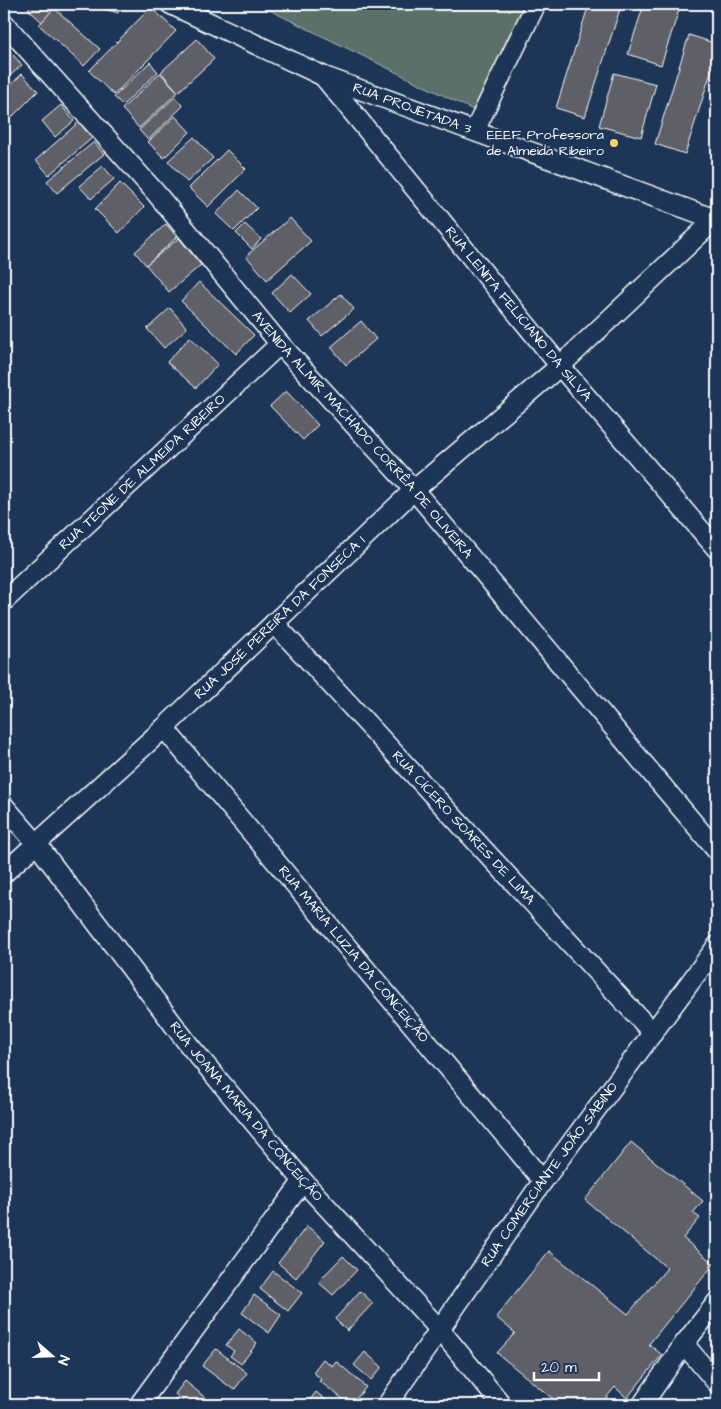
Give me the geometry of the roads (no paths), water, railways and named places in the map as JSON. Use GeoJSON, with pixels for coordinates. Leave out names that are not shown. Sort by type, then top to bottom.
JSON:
{"type":"FeatureCollection","features":[{"type":"Feature","properties":{"kind":"street","name":"RUA PROJETADA 3"},"geometry":{"type":"LineString","coordinates":[[170,4],[323,76],[475,130],[714,224]]}},
{"type":"Feature","properties":{"kind":"street"},"geometry":{"type":"LineString","coordinates":[[475,130],[536,4]]}},
{"type":"Feature","properties":{"kind":"street","name":"AVENIDA ALMIR MACHADO CORRÊA DE OLIVEIRA"},"geometry":{"type":"LineString","coordinates":[[4,23],[156,193],[280,344],[414,490],[717,851]]}},
{"type":"Feature","properties":{"kind":"street","name":"RUA LENITA FELICIANO DA SILVA"},"geometry":{"type":"LineString","coordinates":[[323,76],[560,366],[717,549]]}},
{"type":"Feature","properties":{"kind":"street","name":"RUA JOSÉ PEREIRA DA FONSECA 1"},"geometry":{"type":"LineString","coordinates":[[4,873],[164,728],[414,490],[560,366],[714,224]]}},
{"type":"Feature","properties":{"kind":"street","name":"RUA TEONE DE ALMEIDA RIBEIRO"},"geometry":{"type":"LineString","coordinates":[[4,601],[280,344]]}},
{"type":"Feature","properties":{"kind":"street","name":"RUA CÍCERO SOARES DE LIMA"},"geometry":{"type":"LineString","coordinates":[[274,623],[654,1033]]}},
{"type":"Feature","properties":{"kind":"street","name":"RUA MARIA LUZIA DA CONCEIÇÃO"},"geometry":{"type":"LineString","coordinates":[[164,728],[543,1181]]}},
{"type":"Feature","properties":{"kind":"street","name":"RUA JOANA MARIA DA CONCEIÇÃO"},"geometry":{"type":"LineString","coordinates":[[4,806],[36,843],[189,1045],[303,1181],[441,1330],[502,1405]]}},
{"type":"Feature","properties":{"kind":"street","name":"RUA COMERCIANTE JOÃO SABINO"},"geometry":{"type":"LineString","coordinates":[[387,1405],[543,1181],[717,946]]}},
{"type":"Feature","properties":{"kind":"street"},"geometry":{"type":"LineString","coordinates":[[139,1405],[303,1181]]}},
{"type":"Feature","properties":{"kind":"street"},"geometry":{"type":"LineString","coordinates":[[642,1405],[684,1344],[717,1302]]}},
{"type":"Feature","properties":{"kind":"street"},"geometry":{"type":"LineString","coordinates":[[684,1344],[717,1383]]}},
{"type":"Feature","properties":{"kind":"place","name":"EEEF Professora de Almeida Ribeiro"},"geometry":{"type":"Point","coordinates":[614,143]}}]}
